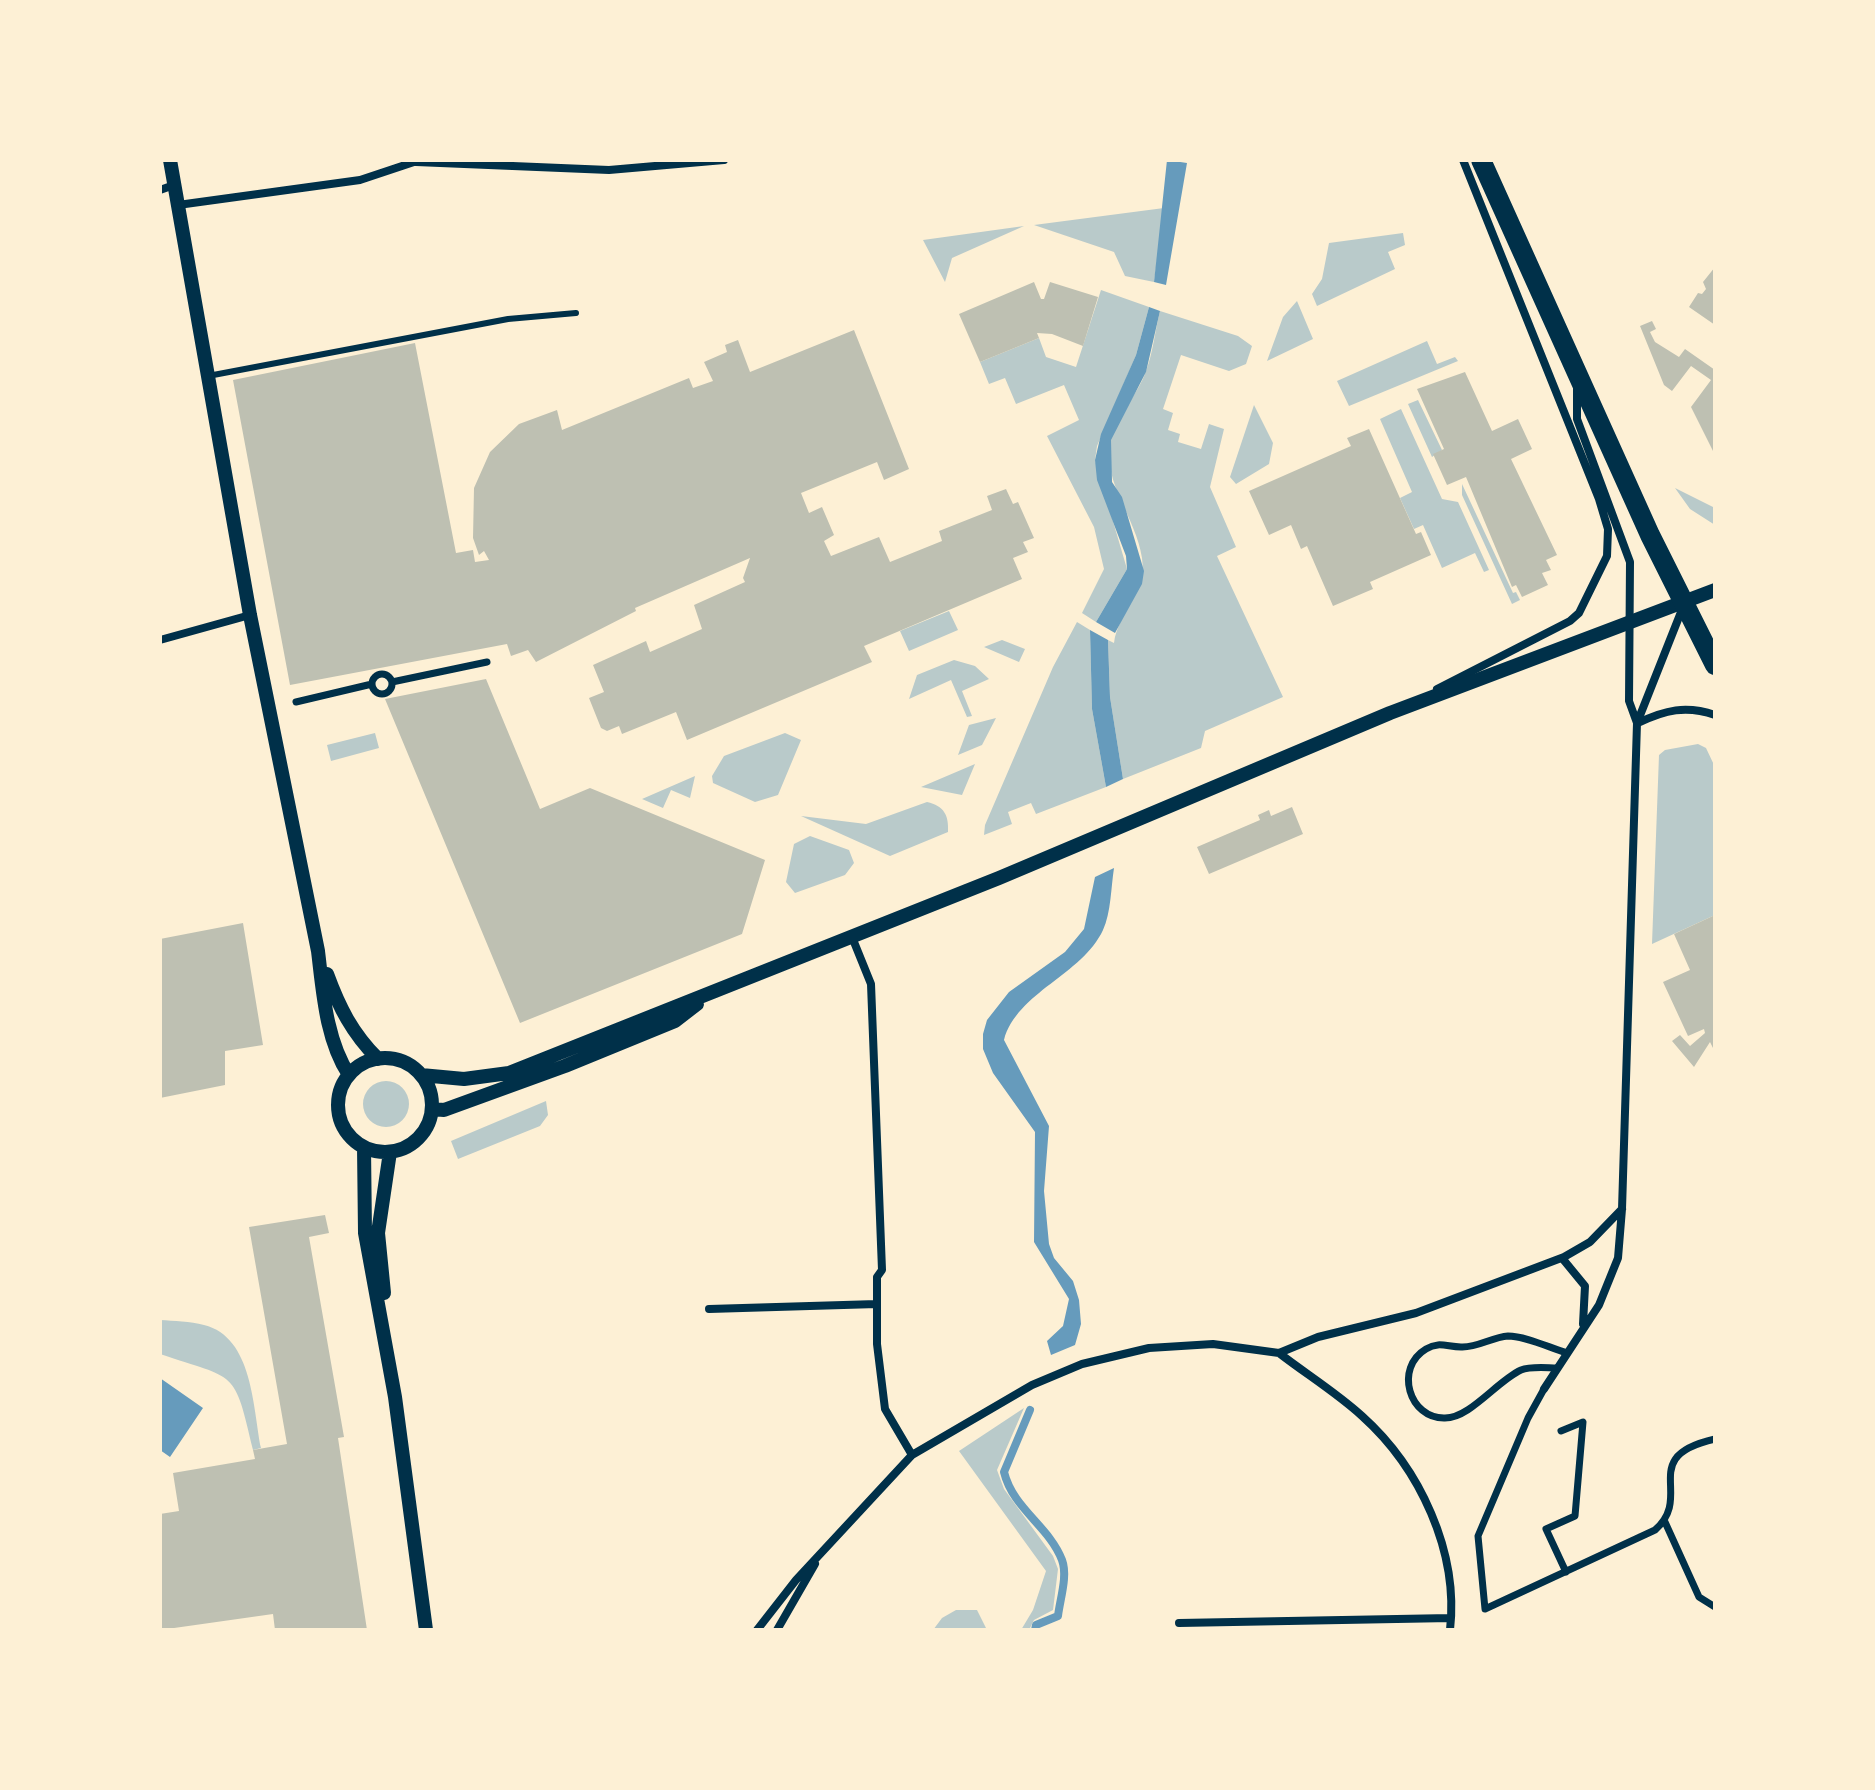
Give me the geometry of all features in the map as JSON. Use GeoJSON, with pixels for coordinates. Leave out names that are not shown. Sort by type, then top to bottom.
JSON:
{"type":"FeatureCollection","features":[{"type":"Feature","properties":{"kind":"main road"},"geometry":{"type":"LineString","coordinates":[[1481,160],[1577,375],[1715,665]]}},
{"type":"Feature","properties":{"kind":"street"},"geometry":{"type":"LineString","coordinates":[[170,160],[167,188],[178,205],[250,615],[334,1040],[349,1075]]}},
{"type":"Feature","properties":{"kind":"street"},"geometry":{"type":"LineString","coordinates":[[178,205],[360,180],[418,161],[609,170],[724,160]]}},
{"type":"Feature","properties":{"kind":"street"},"geometry":{"type":"LineString","coordinates":[[1390,713],[1570,621],[1579,613],[1599,578],[1608,542],[1599,499],[1463,160]]}},
{"type":"Feature","properties":{"kind":"street"},"geometry":{"type":"LineString","coordinates":[[1577,375],[1577,419],[1629,553],[1632,570],[1629,701],[1637,723]]}},
{"type":"Feature","properties":{"kind":"street"},"geometry":{"type":"LineString","coordinates":[[421,1075],[464,1079],[509,1073],[852,937],[1390,713],[1629,620],[1685,604],[1715,590]]}},
{"type":"Feature","properties":{"kind":"street"},"geometry":{"type":"LineString","coordinates":[[1665,1522],[1655,1530],[1485,1609],[1478,1536],[1528,1418],[1599,1305],[1618,1258],[1637,723],[1685,604]]}},
{"type":"Feature","properties":{"kind":"street"},"geometry":{"type":"LineString","coordinates":[[160,640],[250,615]]}},
{"type":"Feature","properties":{"kind":"street"},"geometry":{"type":"LineString","coordinates":[[392,682],[487,662]]}},
{"type":"Feature","properties":{"kind":"street"},"geometry":{"type":"LineString","coordinates":[[296,702],[372,684],[380,674],[386,675],[392,682],[391,689],[383,694],[375,690],[372,684]]}},
{"type":"Feature","properties":{"kind":"street"},"geometry":{"type":"LineString","coordinates":[[1637,723],[1662,712],[1693,708],[1715,715]]}},
{"type":"Feature","properties":{"kind":"street"},"geometry":{"type":"LineString","coordinates":[[852,937],[871,984],[882,1270],[877,1277],[877,1304],[885,1409],[912,1455]]}},
{"type":"Feature","properties":{"kind":"street"},"geometry":{"type":"LineString","coordinates":[[318,951],[340,1009],[354,1032],[378,1059]]}},
{"type":"Feature","properties":{"kind":"street"},"geometry":{"type":"LineString","coordinates":[[432,1109],[444,1110],[467,1102],[675,1021],[712,992]]}},
{"type":"Feature","properties":{"kind":"street"},"geometry":{"type":"LineString","coordinates":[[378,1059],[402,1061],[421,1075],[431,1097],[432,1109],[423,1133],[403,1149],[390,1152],[364,1147],[346,1131],[338,1109],[339,1097],[349,1075],[378,1059]]}},
{"type":"Feature","properties":{"kind":"street"},"geometry":{"type":"LineString","coordinates":[[364,1147],[365,1233],[395,1397]]}},
{"type":"Feature","properties":{"kind":"street"},"geometry":{"type":"LineString","coordinates":[[390,1152],[378,1233],[395,1397],[426,1630]]}},
{"type":"Feature","properties":{"kind":"street"},"geometry":{"type":"LineString","coordinates":[[1279,1353],[1318,1337],[1455,1301],[1562,1258],[1590,1242],[1622,1209]]}},
{"type":"Feature","properties":{"kind":"street"},"geometry":{"type":"LineString","coordinates":[[1562,1258],[1585,1286],[1583,1328]]}},
{"type":"Feature","properties":{"kind":"street"},"geometry":{"type":"LineString","coordinates":[[709,1309],[877,1304]]}},
{"type":"Feature","properties":{"kind":"street"},"geometry":{"type":"LineString","coordinates":[[1557,1368],[1523,1369],[1478,1399],[1470,1409],[1448,1419],[1425,1413],[1416,1405],[1407,1381],[1415,1358],[1436,1345],[1461,1347],[1510,1336],[1567,1353]]}},
{"type":"Feature","properties":{"kind":"street"},"geometry":{"type":"LineString","coordinates":[[757,1630],[820,1552],[912,1455],[981,1411],[1082,1364],[1149,1348],[1213,1344],[1279,1353],[1363,1416],[1401,1460],[1434,1520],[1447,1558],[1450,1630]]}},
{"type":"Feature","properties":{"kind":"street"},"geometry":{"type":"LineString","coordinates":[[1561,1431],[1583,1422],[1575,1516],[1546,1529],[1566,1572]]}},
{"type":"Feature","properties":{"kind":"street"},"geometry":{"type":"LineString","coordinates":[[1715,1439],[1686,1445],[1673,1462],[1665,1522],[1699,1597],[1715,1607]]}},
{"type":"Feature","properties":{"kind":"street"},"geometry":{"type":"LineString","coordinates":[[777,1630],[820,1552]]}},
{"type":"Feature","properties":{"kind":"street"},"geometry":{"type":"LineString","coordinates":[[1179,1623],[1451,1618]]}},
{"type":"Feature","properties":{"kind":"lane"},"geometry":{"type":"LineString","coordinates":[[208,376],[508,319],[576,313]]}},
{"type":"Feature","properties":{"kind":"shaded area"},"geometry":{"type":"Polygon","coordinates":[[[1164,208],[1154,282],[1125,276],[1114,252],[1034,225],[1164,208]]]}},
{"type":"Feature","properties":{"kind":"shaded area"},"geometry":{"type":"Polygon","coordinates":[[[1024,226],[952,258],[945,282],[923,240],[1024,226]]]}},
{"type":"Feature","properties":{"kind":"shaded area"},"geometry":{"type":"Polygon","coordinates":[[[1403,233],[1405,245],[1388,252],[1395,269],[1317,306],[1312,294],[1322,279],[1329,243],[1403,233]]]}},
{"type":"Feature","properties":{"kind":"shaded area"},"geometry":{"type":"Polygon","coordinates":[[[1101,290],[1149,307],[1136,355],[1097,446],[1095,460],[1127,569],[1096,622],[1082,613],[1104,569],[1094,527],[1047,436],[1079,420],[1064,385],[1016,404],[1005,378],[989,384],[980,362],[1039,338],[1046,357],[1076,367],[1101,290]]]}},
{"type":"Feature","properties":{"kind":"shaded area"},"geometry":{"type":"Polygon","coordinates":[[[1297,301],[1313,339],[1267,361],[1283,317],[1297,301]]]}},
{"type":"Feature","properties":{"kind":"shaded area"},"geometry":{"type":"Polygon","coordinates":[[[1160,311],[1238,336],[1252,346],[1246,364],[1229,371],[1181,355],[1163,409],[1173,413],[1168,430],[1180,434],[1178,442],[1201,449],[1209,424],[1224,429],[1210,487],[1236,547],[1217,556],[1283,697],[1205,731],[1201,748],[1123,779],[1110,697],[1108,640],[1114,643],[1136,592],[1142,558],[1139,543],[1115,487],[1109,458],[1110,442],[1146,371],[1160,311]]]}},
{"type":"Feature","properties":{"kind":"shaded area"},"geometry":{"type":"Polygon","coordinates":[[[1427,341],[1437,364],[1455,357],[1458,361],[1349,406],[1337,381],[1427,341]]]}},
{"type":"Feature","properties":{"kind":"shaded area"},"geometry":{"type":"Polygon","coordinates":[[[1418,400],[1442,450],[1432,457],[1408,404],[1418,400]]]}},
{"type":"Feature","properties":{"kind":"shaded area"},"geometry":{"type":"Polygon","coordinates":[[[1254,405],[1273,443],[1269,464],[1236,484],[1230,477],[1254,405]]]}},
{"type":"Feature","properties":{"kind":"shaded area"},"geometry":{"type":"Polygon","coordinates":[[[1401,409],[1442,499],[1458,502],[1489,570],[1484,572],[1475,553],[1442,568],[1423,525],[1414,529],[1400,498],[1412,492],[1380,419],[1401,409]]]}},
{"type":"Feature","properties":{"kind":"shaded area"},"geometry":{"type":"Polygon","coordinates":[[[1462,484],[1513,593],[1516,592],[1520,600],[1512,604],[1462,495],[1462,484]]]}},
{"type":"Feature","properties":{"kind":"shaded area"},"geometry":{"type":"Polygon","coordinates":[[[1675,488],[1715,508],[1715,525],[1690,509],[1675,488]]]}},
{"type":"Feature","properties":{"kind":"shaded area"},"geometry":{"type":"Polygon","coordinates":[[[949,611],[958,630],[909,651],[900,631],[949,611]]]}},
{"type":"Feature","properties":{"kind":"shaded area"},"geometry":{"type":"Polygon","coordinates":[[[1077,622],[1090,630],[1092,709],[1106,787],[1036,814],[1031,803],[1008,812],[1012,824],[984,835],[985,825],[1053,667],[1077,622]]]}},
{"type":"Feature","properties":{"kind":"shaded area"},"geometry":{"type":"Polygon","coordinates":[[[1002,640],[1025,649],[1019,662],[984,647],[1002,640]]]}},
{"type":"Feature","properties":{"kind":"shaded area"},"geometry":{"type":"Polygon","coordinates":[[[954,660],[975,666],[989,679],[962,691],[972,716],[967,717],[951,680],[909,699],[917,675],[954,660]]]}},
{"type":"Feature","properties":{"kind":"shaded area"},"geometry":{"type":"Polygon","coordinates":[[[996,718],[982,745],[958,755],[969,725],[996,718]]]}},
{"type":"Feature","properties":{"kind":"shaded area"},"geometry":{"type":"Polygon","coordinates":[[[375,733],[379,748],[331,761],[327,745],[375,733]]]}},
{"type":"Feature","properties":{"kind":"shaded area"},"geometry":{"type":"Polygon","coordinates":[[[785,733],[801,740],[778,795],[755,802],[713,783],[712,776],[724,756],[785,733]]]}},
{"type":"Feature","properties":{"kind":"shaded area"},"geometry":{"type":"Polygon","coordinates":[[[1698,744],[1706,748],[1715,767],[1715,915],[1652,944],[1659,755],[1665,750],[1698,744]]]}},
{"type":"Feature","properties":{"kind":"shaded area"},"geometry":{"type":"Polygon","coordinates":[[[975,764],[962,795],[921,787],[975,764]]]}},
{"type":"Feature","properties":{"kind":"shaded area"},"geometry":{"type":"Polygon","coordinates":[[[695,776],[690,798],[671,790],[663,808],[642,799],[695,776]]]}},
{"type":"Feature","properties":{"kind":"shaded area"},"geometry":{"type":"Polygon","coordinates":[[[927,802],[944,812],[948,832],[890,856],[801,816],[866,824],[927,802]]]}},
{"type":"Feature","properties":{"kind":"shaded area"},"geometry":{"type":"Polygon","coordinates":[[[810,836],[849,850],[854,863],[845,875],[795,893],[786,882],[794,844],[810,836]]]}},
{"type":"Feature","properties":{"kind":"shaded area"},"geometry":{"type":"Polygon","coordinates":[[[386,1081],[402,1088],[409,1104],[402,1120],[386,1127],[370,1120],[363,1104],[370,1088],[386,1081]]]}},
{"type":"Feature","properties":{"kind":"shaded area"},"geometry":{"type":"Polygon","coordinates":[[[546,1101],[548,1115],[540,1126],[458,1159],[451,1141],[546,1101]]]}},
{"type":"Feature","properties":{"kind":"shaded area"},"geometry":{"type":"Polygon","coordinates":[[[160,1320],[204,1325],[220,1332],[232,1344],[248,1376],[261,1448],[253,1450],[236,1390],[228,1381],[204,1368],[160,1354],[160,1320]]]}},
{"type":"Feature","properties":{"kind":"shaded area"},"geometry":{"type":"Polygon","coordinates":[[[1024,1408],[997,1470],[1004,1489],[1053,1556],[1058,1569],[1053,1610],[1034,1620],[1029,1630],[1021,1630],[1033,1610],[1046,1571],[959,1451],[1024,1408]]]}},
{"type":"Feature","properties":{"kind":"shaded area"},"geometry":{"type":"Polygon","coordinates":[[[956,1610],[977,1610],[987,1630],[933,1630],[942,1618],[956,1610]]]}},
{"type":"Feature","properties":{"kind":"water"},"geometry":{"type":"Polygon","coordinates":[[[1167,160],[1187,163],[1166,285],[1154,282],[1167,160]]]}},
{"type":"Feature","properties":{"kind":"water"},"geometry":{"type":"Polygon","coordinates":[[[1149,307],[1160,311],[1146,372],[1111,440],[1112,482],[1122,497],[1144,571],[1142,584],[1115,633],[1096,622],[1127,569],[1126,556],[1097,480],[1095,460],[1101,434],[1136,355],[1149,307]]]}},
{"type":"Feature","properties":{"kind":"water"},"geometry":{"type":"Polygon","coordinates":[[[1090,630],[1108,640],[1110,697],[1123,779],[1106,787],[1092,709],[1090,630]]]}},
{"type":"Feature","properties":{"kind":"water"},"geometry":{"type":"Polygon","coordinates":[[[1114,868],[1108,916],[1093,946],[1022,1009],[1011,1023],[1004,1040],[1049,1126],[1044,1191],[1049,1244],[1054,1258],[1073,1281],[1079,1300],[1081,1324],[1075,1345],[1051,1355],[1047,1341],[1063,1326],[1069,1299],[1034,1242],[1035,1132],[993,1073],[983,1049],[983,1034],[987,1020],[1009,992],[1065,952],[1084,929],[1095,877],[1114,868]]]}},
{"type":"Feature","properties":{"kind":"water"},"geometry":{"type":"Polygon","coordinates":[[[160,1378],[203,1408],[170,1457],[160,1450],[160,1378]]]}},
{"type":"Feature","properties":{"kind":"building"},"geometry":{"type":"Polygon","coordinates":[[[1715,267],[1715,325],[1689,307],[1698,293],[1702,294],[1706,289],[1703,282],[1715,267]]]}},
{"type":"Feature","properties":{"kind":"building"},"geometry":{"type":"Polygon","coordinates":[[[1034,282],[1041,299],[1044,299],[1050,282],[1098,297],[1083,346],[1052,334],[1037,333],[1039,338],[980,362],[959,314],[1034,282]]]}},
{"type":"Feature","properties":{"kind":"building"},"geometry":{"type":"Polygon","coordinates":[[[1652,321],[1656,329],[1650,332],[1655,342],[1679,357],[1685,349],[1715,370],[1715,455],[1691,407],[1711,380],[1691,366],[1672,391],[1664,385],[1640,326],[1652,321]]]}},
{"type":"Feature","properties":{"kind":"building"},"geometry":{"type":"Polygon","coordinates":[[[854,330],[909,469],[884,480],[877,462],[801,493],[809,513],[822,507],[834,535],[824,541],[831,556],[879,537],[890,562],[942,541],[939,531],[992,510],[987,496],[1006,489],[1013,504],[1018,502],[1034,538],[1023,542],[1028,552],[1013,558],[1022,579],[864,646],[872,662],[687,740],[676,712],[622,734],[619,726],[607,731],[601,728],[589,698],[604,692],[593,665],[646,641],[650,652],[702,629],[694,605],[745,582],[743,578],[750,558],[635,608],[636,611],[536,662],[528,650],[511,656],[507,644],[290,685],[233,380],[415,343],[456,553],[473,550],[475,562],[489,560],[484,551],[479,555],[473,538],[474,488],[490,452],[519,424],[557,410],[562,430],[689,378],[693,388],[713,381],[704,362],[727,352],[725,345],[738,340],[750,372],[854,330]]]}},
{"type":"Feature","properties":{"kind":"building"},"geometry":{"type":"Polygon","coordinates":[[[1465,372],[1492,431],[1518,419],[1532,449],[1511,459],[1557,555],[1546,560],[1551,570],[1542,573],[1548,585],[1522,597],[1516,585],[1512,587],[1466,477],[1447,485],[1433,454],[1444,449],[1417,389],[1465,372]]]}},
{"type":"Feature","properties":{"kind":"building"},"geometry":{"type":"Polygon","coordinates":[[[1369,429],[1416,534],[1421,532],[1431,555],[1370,582],[1373,589],[1333,606],[1307,546],[1301,549],[1291,525],[1269,535],[1249,491],[1351,446],[1347,438],[1369,429]]]}},
{"type":"Feature","properties":{"kind":"building"},"geometry":{"type":"Polygon","coordinates":[[[486,679],[540,809],[590,788],[765,860],[742,934],[520,1023],[385,699],[486,679]]]}},
{"type":"Feature","properties":{"kind":"building"},"geometry":{"type":"Polygon","coordinates":[[[1292,807],[1303,834],[1209,874],[1197,847],[1260,820],[1258,815],[1269,810],[1271,816],[1292,807]]]}},
{"type":"Feature","properties":{"kind":"building"},"geometry":{"type":"Polygon","coordinates":[[[1715,915],[1715,1052],[1710,1042],[1694,1067],[1672,1041],[1680,1035],[1690,1046],[1705,1033],[1704,1029],[1688,1036],[1663,982],[1690,970],[1674,934],[1715,915]]]}},
{"type":"Feature","properties":{"kind":"building"},"geometry":{"type":"Polygon","coordinates":[[[243,923],[263,1045],[225,1051],[225,1085],[160,1098],[160,939],[243,923]]]}},
{"type":"Feature","properties":{"kind":"building"},"geometry":{"type":"Polygon","coordinates":[[[325,1215],[329,1233],[309,1237],[344,1437],[338,1438],[367,1630],[275,1630],[273,1614],[160,1630],[160,1514],[179,1511],[173,1473],[255,1459],[253,1450],[287,1444],[249,1227],[325,1215]]]}},
{"type":"Feature","properties":{"kind":"waterway"},"geometry":{"type":"LineString","coordinates":[[1030,1410],[1004,1472],[1015,1497],[1056,1548],[1064,1573],[1058,1616],[1036,1625],[1035,1630]]}}]}
